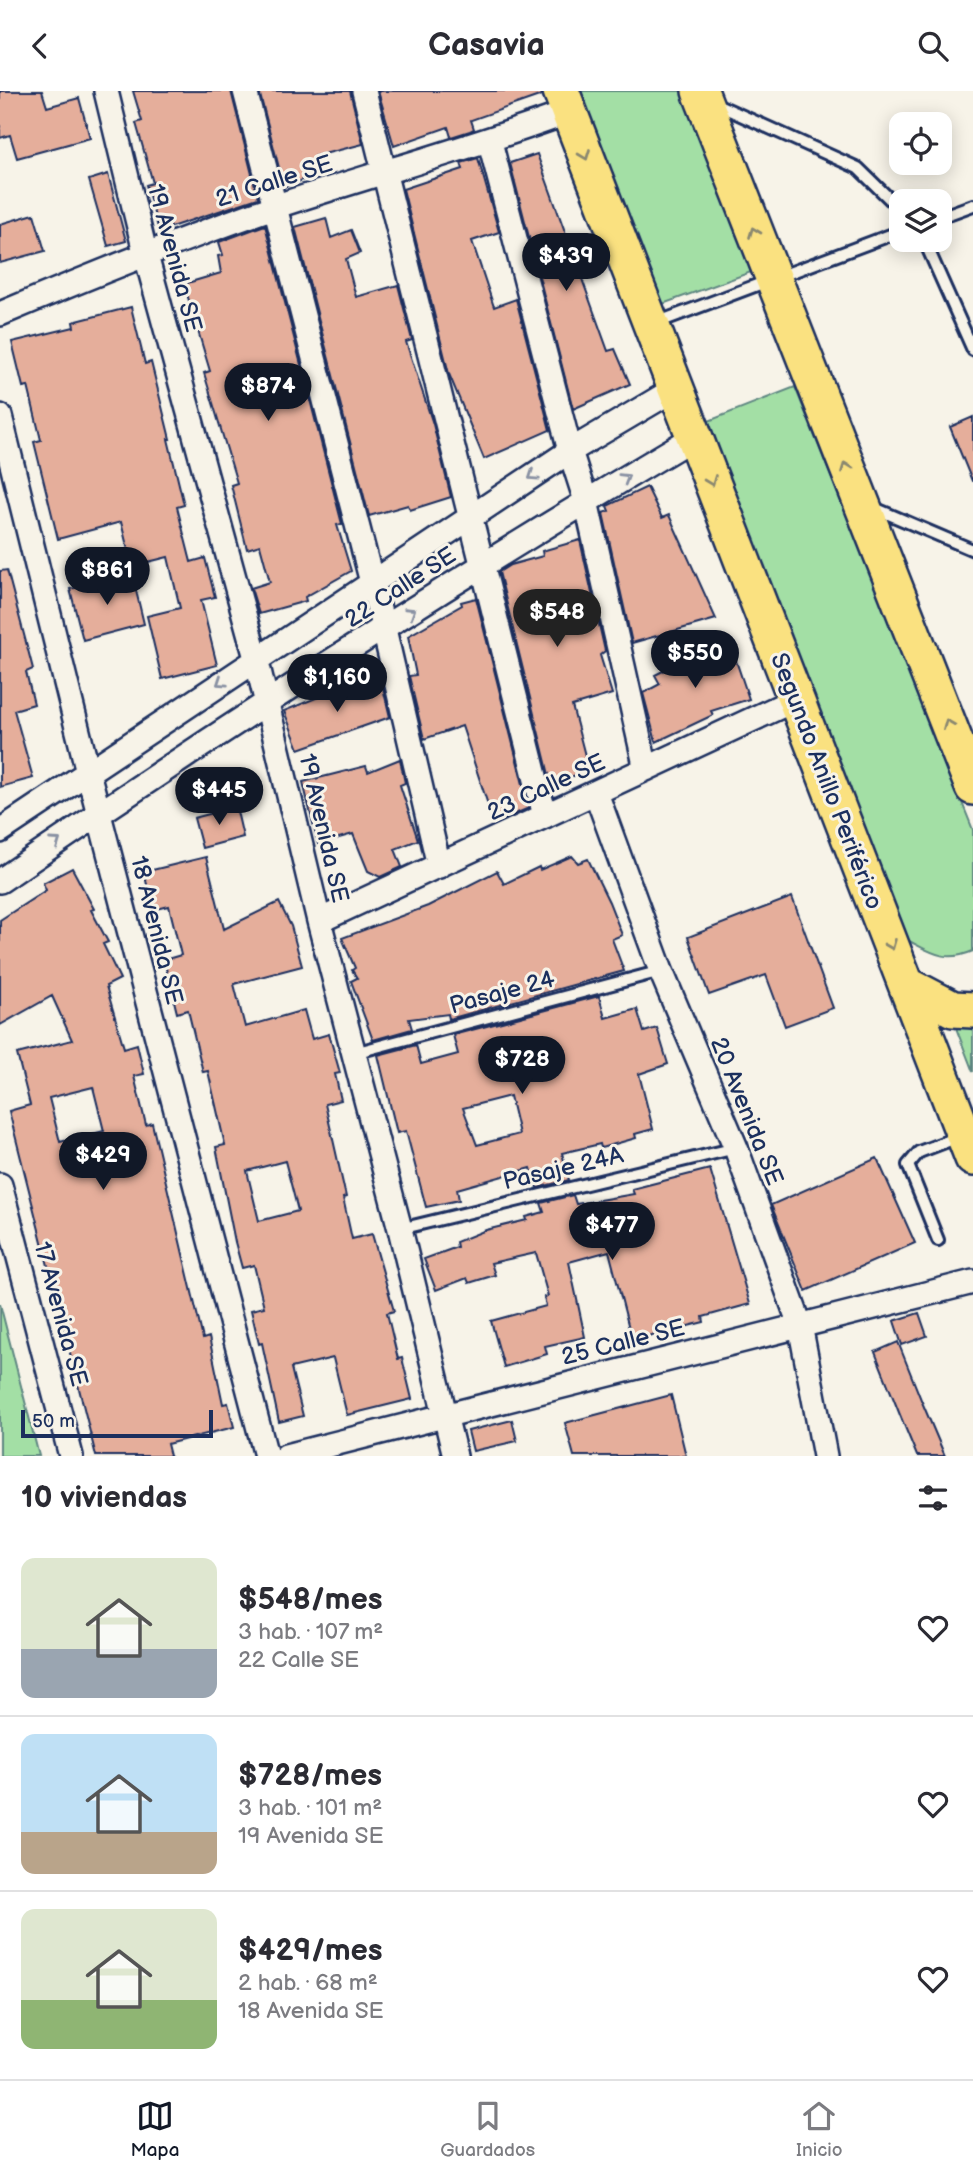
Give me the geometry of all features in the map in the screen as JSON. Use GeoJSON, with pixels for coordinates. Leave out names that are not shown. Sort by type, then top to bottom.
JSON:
{"type":"FeatureCollection","features":[{"type":"Feature","properties":{"kind":"main road"},"geometry":{"type":"LineString","coordinates":[[701,94],[973,787]]}},
{"type":"Feature","properties":{"kind":"main road","name":"Segundo Anillo Periférico"},"geometry":{"type":"LineString","coordinates":[[565,101],[794,701],[969,1146]]}},
{"type":"Feature","properties":{"kind":"main road"},"geometry":{"type":"LineString","coordinates":[[907,985],[953,1009],[973,1010]]}},
{"type":"Feature","properties":{"kind":"street","name":"19 Avenida SE"},"geometry":{"type":"LineString","coordinates":[[106,91],[145,252],[256,658],[319,921],[400,1229],[455,1456]]}},
{"type":"Feature","properties":{"kind":"street"},"geometry":{"type":"LineString","coordinates":[[245,91],[384,629],[439,866]]}},
{"type":"Feature","properties":{"kind":"street"},"geometry":{"type":"LineString","coordinates":[[364,91],[545,816]]}},
{"type":"Feature","properties":{"kind":"street","name":"21 Calle SE"},"geometry":{"type":"LineString","coordinates":[[0,314],[145,252],[274,207],[490,142],[565,101]]}},
{"type":"Feature","properties":{"kind":"street"},"geometry":{"type":"LineString","coordinates":[[490,142],[570,451],[586,501],[646,769]]}},
{"type":"Feature","properties":{"kind":"street","name":"22 Calle SE"},"geometry":{"type":"LineString","coordinates":[[0,831],[570,451],[675,389]]}},
{"type":"Feature","properties":{"kind":"street","name":"18 Avenida SE"},"geometry":{"type":"LineString","coordinates":[[0,416],[88,772],[266,1456]]}},
{"type":"Feature","properties":{"kind":"street","name":"22 Calle SE"},"geometry":{"type":"LineString","coordinates":[[0,881],[267,703],[586,501],[694,437]]}},
{"type":"Feature","properties":{"kind":"street","name":"23 Calle SE"},"geometry":{"type":"LineString","coordinates":[[319,921],[794,701]]}},
{"type":"Feature","properties":{"kind":"street","name":"20 Avenida SE"},"geometry":{"type":"LineString","coordinates":[[596,793],[661,971],[736,1148],[800,1325],[825,1456]]}},
{"type":"Feature","properties":{"kind":"street","name":"17 Avenida SE"},"geometry":{"type":"LineString","coordinates":[[0,1185],[71,1456]]}},
{"type":"Feature","properties":{"kind":"street","name":"25 Calle SE"},"geometry":{"type":"LineString","coordinates":[[286,1456],[973,1282]]}},
{"type":"Feature","properties":{"kind":"lane"},"geometry":{"type":"LineString","coordinates":[[701,94],[858,168],[889,198]]}},
{"type":"Feature","properties":{"kind":"lane"},"geometry":{"type":"LineString","coordinates":[[952,213],[973,205]]}},
{"type":"Feature","properties":{"kind":"lane"},"geometry":{"type":"LineString","coordinates":[[650,325],[889,235]]}},
{"type":"Feature","properties":{"kind":"lane"},"geometry":{"type":"LineString","coordinates":[[929,252],[973,350]]}},
{"type":"Feature","properties":{"kind":"lane"},"geometry":{"type":"LineString","coordinates":[[860,502],[973,550]]}},
{"type":"Feature","properties":{"kind":"lane","name":"Pasaje 24"},"geometry":{"type":"LineString","coordinates":[[354,1053],[661,971]]}},
{"type":"Feature","properties":{"kind":"lane"},"geometry":{"type":"LineString","coordinates":[[938,1240],[908,1165],[919,1152],[969,1146]]}},
{"type":"Feature","properties":{"kind":"lane","name":"Pasaje 24A"},"geometry":{"type":"LineString","coordinates":[[400,1229],[736,1148]]}},
{"type":"Feature","properties":{"kind":"green space"},"geometry":{"type":"Polygon","coordinates":[[[572,91],[684,91],[754,271],[657,306],[572,91]]]}},
{"type":"Feature","properties":{"kind":"green space"},"geometry":{"type":"Polygon","coordinates":[[[795,387],[973,830],[973,951],[962,955],[937,954],[903,938],[706,422],[795,387]]]}},
{"type":"Feature","properties":{"kind":"green space"},"geometry":{"type":"Polygon","coordinates":[[[953,1020],[973,1030],[973,1072],[953,1020]]]}},
{"type":"Feature","properties":{"kind":"green space"},"geometry":{"type":"Polygon","coordinates":[[[0,1304],[39,1456],[0,1456],[0,1304]]]}},
{"type":"Feature","properties":{"kind":"building"},"geometry":{"type":"Polygon","coordinates":[[[0,91],[42,91],[47,107],[79,98],[90,138],[17,158],[10,135],[0,138],[0,91]]]}},
{"type":"Feature","properties":{"kind":"building"},"geometry":{"type":"Polygon","coordinates":[[[133,91],[231,91],[258,198],[159,231],[146,185],[153,183],[136,123],[142,121],[133,91]]]}},
{"type":"Feature","properties":{"kind":"building"},"geometry":{"type":"Polygon","coordinates":[[[259,91],[350,91],[363,144],[316,156],[322,173],[284,187],[259,91]]]}},
{"type":"Feature","properties":{"kind":"building"},"geometry":{"type":"Polygon","coordinates":[[[378,91],[541,91],[542,95],[471,120],[474,129],[470,131],[451,137],[448,127],[394,146],[378,91]]]}},
{"type":"Feature","properties":{"kind":"building"},"geometry":{"type":"Polygon","coordinates":[[[537,154],[608,351],[615,349],[630,384],[573,409],[510,163],[537,154]]]}},
{"type":"Feature","properties":{"kind":"building"},"geometry":{"type":"Polygon","coordinates":[[[478,158],[499,232],[472,241],[494,307],[516,299],[550,430],[484,459],[449,374],[403,189],[463,169],[461,163],[478,158]]]}},
{"type":"Feature","properties":{"kind":"building"},"geometry":{"type":"Polygon","coordinates":[[[108,174],[126,241],[108,246],[89,180],[108,174]]]}},
{"type":"Feature","properties":{"kind":"building"},"geometry":{"type":"Polygon","coordinates":[[[34,214],[45,251],[0,263],[0,224],[34,214]]]}},
{"type":"Feature","properties":{"kind":"building"},"geometry":{"type":"Polygon","coordinates":[[[326,218],[331,238],[351,230],[360,253],[346,259],[356,297],[398,285],[412,340],[406,342],[433,424],[451,497],[410,510],[408,505],[369,516],[295,227],[326,218]]]}},
{"type":"Feature","properties":{"kind":"building"},"geometry":{"type":"Polygon","coordinates":[[[265,225],[342,524],[337,525],[351,571],[305,597],[306,601],[259,614],[251,588],[270,582],[260,545],[247,549],[231,485],[237,483],[204,373],[210,371],[184,284],[221,273],[218,256],[223,255],[219,242],[265,225]]]}},
{"type":"Feature","properties":{"kind":"building"},"geometry":{"type":"Polygon","coordinates":[[[131,307],[145,364],[151,362],[170,439],[184,505],[177,507],[191,562],[205,558],[215,597],[201,600],[217,665],[162,679],[147,616],[180,608],[168,557],[132,566],[121,522],[58,539],[34,442],[41,440],[28,386],[23,387],[12,342],[74,327],[73,322],[131,307]]]}},
{"type":"Feature","properties":{"kind":"building"},"geometry":{"type":"Polygon","coordinates":[[[973,417],[973,481],[972,481],[950,427],[973,417]]]}},
{"type":"Feature","properties":{"kind":"building"},"geometry":{"type":"Polygon","coordinates":[[[647,487],[662,518],[669,515],[716,619],[632,643],[603,513],[609,511],[607,506],[647,487]]]}},
{"type":"Feature","properties":{"kind":"building"},"geometry":{"type":"Polygon","coordinates":[[[580,540],[605,651],[600,655],[612,694],[572,706],[589,771],[551,783],[499,572],[510,565],[543,556],[542,551],[580,540]]]}},
{"type":"Feature","properties":{"kind":"building"},"geometry":{"type":"Polygon","coordinates":[[[7,570],[33,669],[26,672],[34,704],[14,710],[33,778],[0,787],[0,571],[7,570]]]}},
{"type":"Feature","properties":{"kind":"building"},"geometry":{"type":"Polygon","coordinates":[[[132,574],[144,624],[83,640],[70,589],[132,574]]]}},
{"type":"Feature","properties":{"kind":"building"},"geometry":{"type":"Polygon","coordinates":[[[476,598],[529,808],[494,823],[462,726],[424,739],[409,676],[416,675],[408,636],[462,605],[461,602],[476,598]]]}},
{"type":"Feature","properties":{"kind":"building"},"geometry":{"type":"Polygon","coordinates":[[[724,640],[729,640],[749,699],[711,711],[713,715],[656,742],[643,693],[660,684],[655,675],[724,640]]]}},
{"type":"Feature","properties":{"kind":"building"},"geometry":{"type":"Polygon","coordinates":[[[370,684],[382,684],[390,717],[299,749],[284,711],[333,691],[335,696],[370,684]]]}},
{"type":"Feature","properties":{"kind":"building"},"geometry":{"type":"Polygon","coordinates":[[[400,759],[405,783],[400,785],[418,840],[395,849],[402,867],[380,877],[368,871],[353,834],[318,844],[303,782],[366,766],[368,772],[400,759]]]}},
{"type":"Feature","properties":{"kind":"building"},"geometry":{"type":"Polygon","coordinates":[[[236,807],[243,837],[202,848],[194,818],[236,807]]]}},
{"type":"Feature","properties":{"kind":"building"},"geometry":{"type":"Polygon","coordinates":[[[572,856],[578,863],[588,859],[609,902],[622,935],[612,939],[624,971],[449,1019],[448,1014],[409,1019],[412,1029],[373,1040],[351,981],[357,978],[352,970],[355,968],[342,938],[428,906],[497,871],[504,884],[539,867],[540,870],[572,856]]]}},
{"type":"Feature","properties":{"kind":"building"},"geometry":{"type":"Polygon","coordinates":[[[206,857],[224,929],[279,902],[291,926],[302,966],[234,984],[245,1027],[304,1010],[312,1039],[329,1034],[340,1073],[335,1074],[341,1100],[325,1104],[346,1197],[343,1198],[352,1239],[372,1234],[394,1311],[387,1313],[398,1359],[402,1358],[412,1399],[347,1415],[333,1358],[291,1368],[303,1416],[279,1422],[262,1343],[259,1344],[251,1310],[264,1307],[254,1265],[242,1268],[235,1242],[216,1147],[225,1145],[208,1071],[203,1072],[188,1010],[177,1013],[164,960],[181,955],[169,906],[153,910],[144,872],[206,857]],[[285,1161],[247,1171],[259,1221],[298,1211],[285,1161]]]}},
{"type":"Feature","properties":{"kind":"building"},"geometry":{"type":"Polygon","coordinates":[[[72,868],[108,942],[103,944],[120,979],[106,986],[124,1048],[137,1044],[144,1074],[134,1076],[146,1125],[152,1123],[203,1339],[209,1337],[223,1404],[228,1403],[234,1427],[167,1444],[170,1456],[96,1456],[9,1111],[30,1105],[17,1054],[72,1040],[52,996],[0,1025],[0,920],[46,890],[43,883],[72,868]],[[93,1087],[49,1098],[60,1142],[104,1131],[93,1087]]]}},
{"type":"Feature","properties":{"kind":"building"},"geometry":{"type":"Polygon","coordinates":[[[792,897],[833,1008],[785,1026],[766,975],[709,995],[688,937],[792,897]]]}},
{"type":"Feature","properties":{"kind":"building"},"geometry":{"type":"Polygon","coordinates":[[[599,996],[605,1018],[637,1009],[644,1032],[657,1028],[668,1064],[639,1074],[653,1129],[635,1134],[636,1138],[601,1148],[600,1144],[562,1153],[569,1180],[537,1188],[531,1168],[457,1189],[459,1200],[426,1207],[406,1131],[397,1133],[378,1055],[416,1045],[421,1064],[458,1054],[453,1035],[599,996]],[[510,1096],[463,1108],[477,1145],[519,1134],[510,1096]]]}},
{"type":"Feature","properties":{"kind":"building"},"geometry":{"type":"Polygon","coordinates":[[[877,1158],[915,1243],[806,1291],[771,1205],[877,1158]]]}},
{"type":"Feature","properties":{"kind":"building"},"geometry":{"type":"Polygon","coordinates":[[[710,1169],[750,1304],[703,1317],[704,1322],[632,1340],[609,1251],[569,1262],[585,1337],[545,1346],[547,1354],[504,1367],[491,1321],[546,1306],[544,1297],[548,1296],[536,1253],[491,1263],[495,1275],[469,1283],[467,1278],[436,1290],[424,1259],[457,1247],[456,1242],[486,1230],[527,1220],[526,1217],[544,1212],[541,1203],[573,1195],[576,1204],[634,1194],[632,1189],[710,1169]]]}},
{"type":"Feature","properties":{"kind":"building"},"geometry":{"type":"Polygon","coordinates":[[[919,1313],[927,1336],[902,1345],[894,1321],[919,1313]]]}},
{"type":"Feature","properties":{"kind":"building"},"geometry":{"type":"Polygon","coordinates":[[[898,1342],[945,1456],[917,1456],[900,1415],[875,1352],[898,1342]]]}},
{"type":"Feature","properties":{"kind":"building"},"geometry":{"type":"Polygon","coordinates":[[[671,1395],[686,1456],[574,1456],[565,1423],[671,1395]]]}},
{"type":"Feature","properties":{"kind":"building"},"geometry":{"type":"Polygon","coordinates":[[[512,1420],[517,1441],[473,1451],[468,1431],[512,1420]]]}}]}
